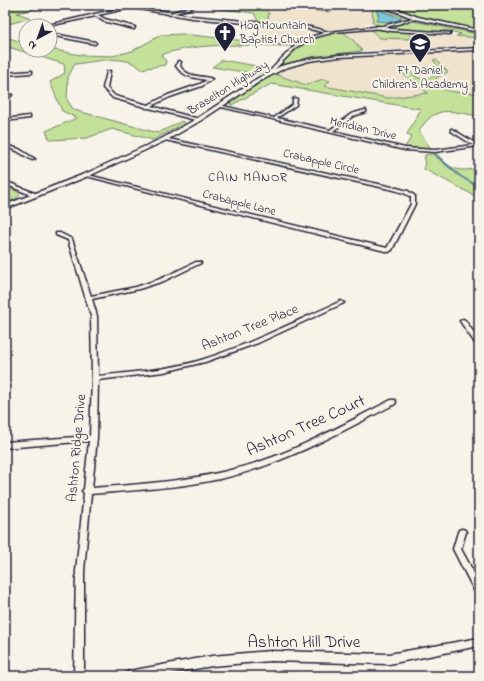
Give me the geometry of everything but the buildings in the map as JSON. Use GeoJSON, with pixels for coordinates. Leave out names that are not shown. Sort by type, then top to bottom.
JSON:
{"type":"FeatureCollection","features":[{"type":"Feature","properties":{"kind":"main road"},"geometry":{"type":"LineString","coordinates":[[382,5],[417,18],[479,31]]}},
{"type":"Feature","properties":{"kind":"main road","name":"Braselton Highway"},"geometry":{"type":"LineString","coordinates":[[5,207],[84,176],[165,139],[198,120],[271,72],[309,60],[339,56],[479,49]]}},
{"type":"Feature","properties":{"kind":"street"},"geometry":{"type":"LineString","coordinates":[[118,5],[169,14],[310,28],[327,32]]}},
{"type":"Feature","properties":{"kind":"street"},"geometry":{"type":"LineString","coordinates":[[169,14],[198,5]]}},
{"type":"Feature","properties":{"kind":"street"},"geometry":{"type":"LineString","coordinates":[[58,23],[78,18],[97,16],[129,7]]}},
{"type":"Feature","properties":{"kind":"street"},"geometry":{"type":"LineString","coordinates":[[97,16],[104,20],[134,28]]}},
{"type":"Feature","properties":{"kind":"street"},"geometry":{"type":"LineString","coordinates":[[271,72],[297,45],[308,39],[327,32],[377,27],[417,18]]}},
{"type":"Feature","properties":{"kind":"street"},"geometry":{"type":"LineString","coordinates":[[377,27],[392,30],[450,33]]}},
{"type":"Feature","properties":{"kind":"street"},"geometry":{"type":"LineString","coordinates":[[58,36],[95,43]]}},
{"type":"Feature","properties":{"kind":"street"},"geometry":{"type":"LineString","coordinates":[[147,107],[174,94],[201,85],[210,79],[195,77],[183,72],[178,66],[179,62]]}},
{"type":"Feature","properties":{"kind":"street"},"geometry":{"type":"LineString","coordinates":[[5,74],[31,72]]}},
{"type":"Feature","properties":{"kind":"street"},"geometry":{"type":"LineString","coordinates":[[109,72],[105,88],[108,93],[123,100],[198,120]]}},
{"type":"Feature","properties":{"kind":"street"},"geometry":{"type":"LineString","coordinates":[[5,96],[10,95]]}},
{"type":"Feature","properties":{"kind":"street"},"geometry":{"type":"LineString","coordinates":[[274,118],[295,104],[295,99]]}},
{"type":"Feature","properties":{"kind":"street","name":"Meridian Drive"},"geometry":{"type":"LineString","coordinates":[[219,106],[330,132],[419,150],[451,150],[478,145]]}},
{"type":"Feature","properties":{"kind":"street"},"geometry":{"type":"LineString","coordinates":[[330,132],[352,115],[364,111]]}},
{"type":"Feature","properties":{"kind":"street"},"geometry":{"type":"LineString","coordinates":[[5,120],[30,117]]}},
{"type":"Feature","properties":{"kind":"street","name":"Meridian Drive"},"geometry":{"type":"LineString","coordinates":[[452,130],[478,145]]}},
{"type":"Feature","properties":{"kind":"street","name":"Crabapple Circle"},"geometry":{"type":"LineString","coordinates":[[165,139],[406,192],[414,197],[413,204],[389,250]]}},
{"type":"Feature","properties":{"kind":"street"},"geometry":{"type":"LineString","coordinates":[[5,146],[18,150],[33,159]]}},
{"type":"Feature","properties":{"kind":"street","name":"Crabapple Lane"},"geometry":{"type":"LineString","coordinates":[[84,176],[389,250]]}},
{"type":"Feature","properties":{"kind":"street"},"geometry":{"type":"LineString","coordinates":[[5,182],[34,195]]}},
{"type":"Feature","properties":{"kind":"street","name":"Ashton Ridge Drive"},"geometry":{"type":"LineString","coordinates":[[58,234],[70,239],[90,298],[94,316],[95,378],[93,438],[86,491],[80,571],[79,676]]}},
{"type":"Feature","properties":{"kind":"street"},"geometry":{"type":"LineString","coordinates":[[90,298],[137,288],[162,280],[198,263]]}},
{"type":"Feature","properties":{"kind":"street","name":"Ashton Tree Place"},"geometry":{"type":"LineString","coordinates":[[95,378],[147,372],[202,361],[240,348],[341,303]]}},
{"type":"Feature","properties":{"kind":"street"},"geometry":{"type":"LineString","coordinates":[[462,321],[479,344]]}},
{"type":"Feature","properties":{"kind":"street","name":"Ashton Tree Court"},"geometry":{"type":"LineString","coordinates":[[86,491],[180,483],[243,470],[275,459],[393,402]]}},
{"type":"Feature","properties":{"kind":"street"},"geometry":{"type":"LineString","coordinates":[[5,444],[93,438]]}},
{"type":"Feature","properties":{"kind":"street"},"geometry":{"type":"LineString","coordinates":[[462,532],[457,549],[479,591]]}},
{"type":"Feature","properties":{"kind":"street","name":"Ashton Hill Drive"},"geometry":{"type":"LineString","coordinates":[[129,676],[212,661],[271,656],[389,659],[479,642]]}},
{"type":"Feature","properties":{"kind":"shaded area"},"geometry":{"type":"Polygon","coordinates":[[[301,5],[363,5],[372,8],[373,22],[365,23],[370,29],[410,39],[410,33],[479,38],[479,47],[362,51],[354,41],[311,39],[293,46],[245,41],[263,26],[303,29],[305,27],[267,23],[269,13],[262,8],[290,8],[325,12],[301,5]]]}},
{"type":"Feature","properties":{"kind":"shaded area"},"geometry":{"type":"Polygon","coordinates":[[[479,52],[479,93],[447,92],[440,88],[435,83],[436,78],[448,70],[442,65],[442,71],[422,79],[416,78],[407,69],[396,69],[429,93],[388,98],[324,86],[329,81],[324,79],[306,85],[275,74],[313,60],[351,56],[479,52]]]}},
{"type":"Feature","properties":{"kind":"green space"},"geometry":{"type":"Polygon","coordinates":[[[5,5],[37,5],[42,7],[17,13],[31,18],[18,18],[18,22],[5,25],[5,5]]]}},
{"type":"Feature","properties":{"kind":"green space"},"geometry":{"type":"Polygon","coordinates":[[[191,5],[301,5],[329,12],[290,8],[263,8],[269,13],[267,23],[259,23],[254,13],[191,5]]]}},
{"type":"Feature","properties":{"kind":"green space"},"geometry":{"type":"Polygon","coordinates":[[[363,5],[376,5],[407,19],[399,23],[389,25],[375,24],[371,22],[373,22],[372,8],[363,5]],[[378,9],[376,10],[379,16],[376,20],[389,22],[394,15],[378,9]]]}},
{"type":"Feature","properties":{"kind":"green space"},"geometry":{"type":"Polygon","coordinates":[[[389,5],[479,5],[479,29],[419,17],[389,5]]]}},
{"type":"Feature","properties":{"kind":"green space"},"geometry":{"type":"Polygon","coordinates":[[[413,21],[479,34],[479,38],[456,36],[461,34],[446,30],[437,33],[387,27],[413,21]]]}},
{"type":"Feature","properties":{"kind":"green space"},"geometry":{"type":"Polygon","coordinates":[[[370,29],[410,33],[410,39],[380,38],[370,29]]]}},
{"type":"Feature","properties":{"kind":"green space"},"geometry":{"type":"Polygon","coordinates":[[[342,31],[354,41],[362,51],[310,57],[279,67],[300,47],[307,43],[323,35],[342,31]]]}},
{"type":"Feature","properties":{"kind":"green space"},"geometry":{"type":"Polygon","coordinates":[[[182,34],[293,46],[226,45],[192,48],[161,55],[166,61],[165,65],[141,69],[135,64],[119,60],[101,60],[75,64],[68,77],[67,100],[74,110],[158,133],[182,121],[185,123],[153,140],[112,129],[87,138],[50,140],[46,131],[77,118],[62,111],[50,82],[65,73],[64,64],[44,58],[58,58],[58,51],[80,55],[113,56],[132,51],[161,35],[182,34]]]}},
{"type":"Feature","properties":{"kind":"green space"},"geometry":{"type":"Polygon","coordinates":[[[5,37],[18,41],[18,50],[5,46],[5,37]]]}},
{"type":"Feature","properties":{"kind":"green space"},"geometry":{"type":"Polygon","coordinates":[[[222,60],[268,68],[257,74],[212,67],[222,60]]]}},
{"type":"Feature","properties":{"kind":"green space"},"geometry":{"type":"Polygon","coordinates":[[[433,60],[436,60],[448,72],[436,78],[435,83],[439,87],[455,92],[479,93],[479,116],[445,112],[432,116],[425,122],[419,131],[431,149],[405,147],[412,136],[407,134],[421,109],[271,84],[232,105],[230,104],[243,93],[275,74],[306,85],[323,79],[330,81],[324,86],[388,98],[428,93],[396,69],[407,69],[416,77],[423,79],[431,77],[442,71],[433,60]]]}},
{"type":"Feature","properties":{"kind":"green space"},"geometry":{"type":"Polygon","coordinates":[[[437,154],[447,164],[456,169],[466,170],[479,168],[479,198],[424,169],[425,155],[437,154]]]}},
{"type":"Feature","properties":{"kind":"green space"},"geometry":{"type":"Polygon","coordinates":[[[5,186],[20,194],[16,199],[5,203],[5,186]]]}},
{"type":"Feature","properties":{"kind":"water"},"geometry":{"type":"Polygon","coordinates":[[[376,9],[402,19],[389,22],[376,21],[379,16],[376,9]]]}},
{"type":"Feature","properties":{"kind":"waterway"},"geometry":{"type":"LineString","coordinates":[[435,155],[460,176],[479,187]]}},
{"type":"Feature","properties":{"kind":"place","name":"Hog Mountain Baptist Church"},"geometry":{"type":"Point","coordinates":[225,52]}},
{"type":"Feature","properties":{"kind":"place","name":"Ft Daniel Children's Academy"},"geometry":{"type":"Point","coordinates":[420,64]}},
{"type":"Feature","properties":{"kind":"district","name":"CAIN MANOR"},"geometry":{"type":"Point","coordinates":[248,177]}}]}
